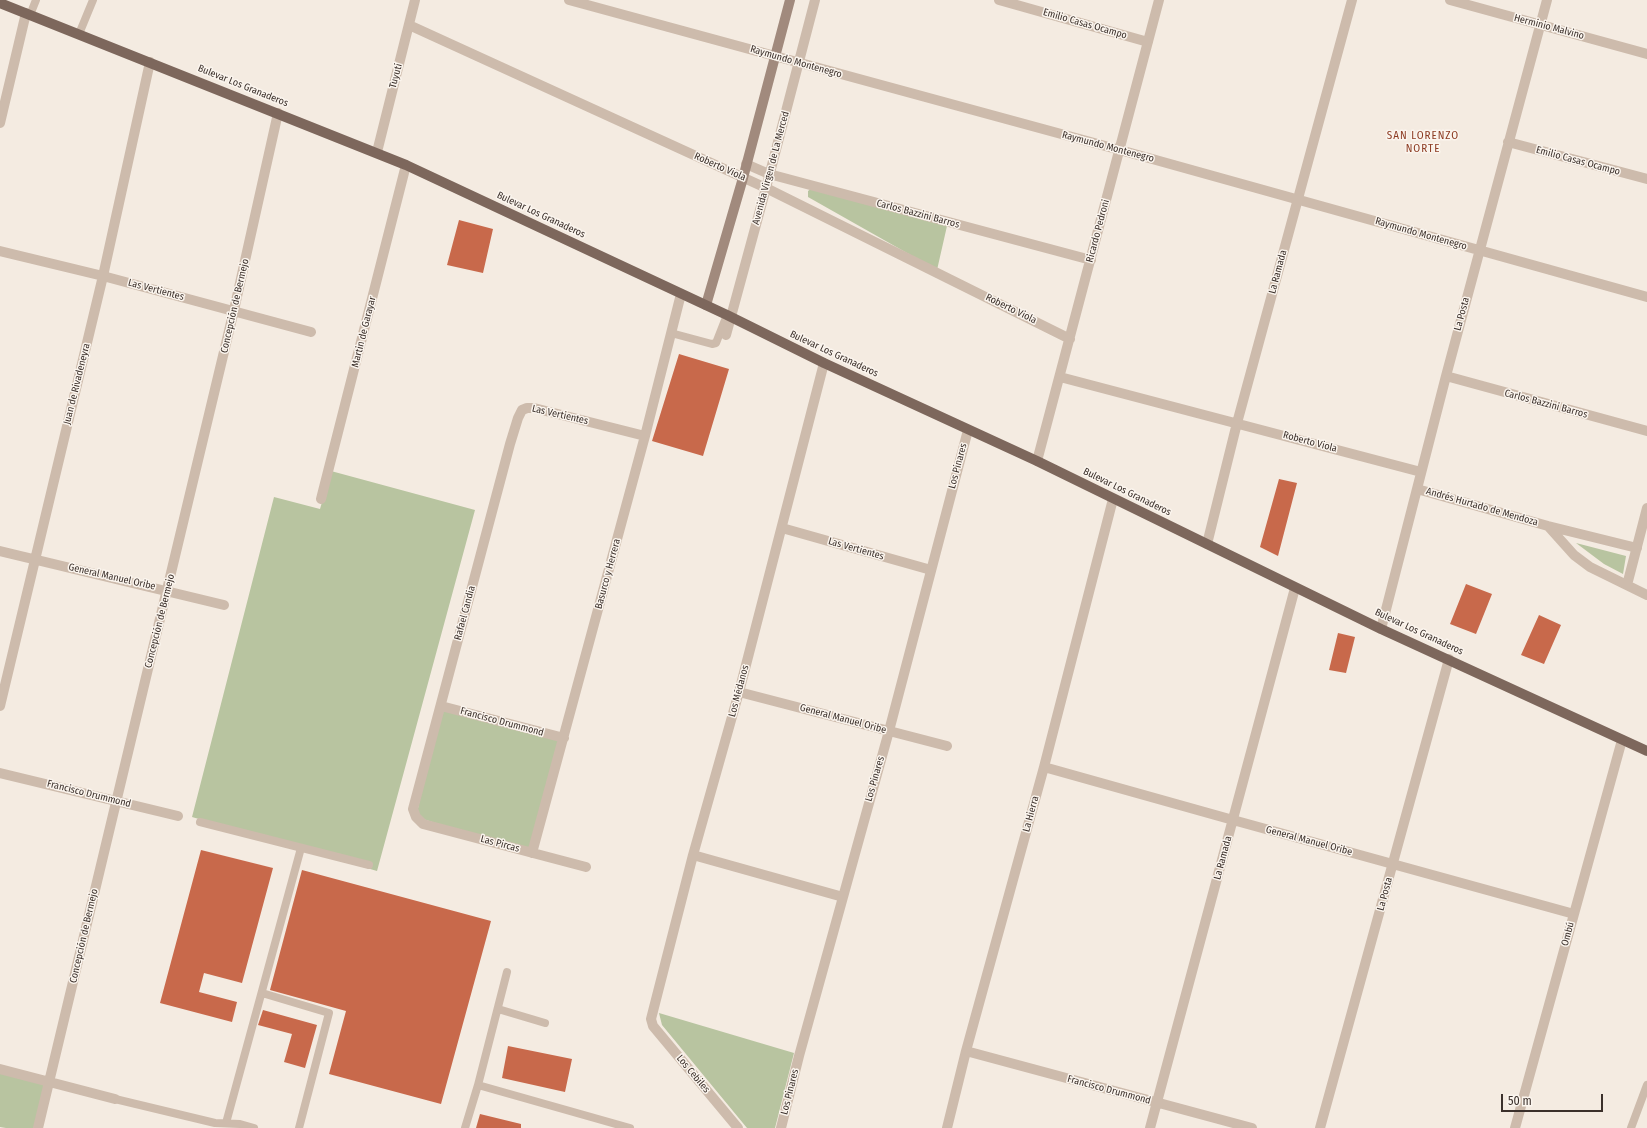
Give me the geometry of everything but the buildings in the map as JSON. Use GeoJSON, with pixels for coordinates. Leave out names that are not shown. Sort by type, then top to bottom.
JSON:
{"type":"FeatureCollection","features":[{"type":"Feature","properties":{"kind":"main road"},"geometry":{"type":"LineString","coordinates":[[706,306],[743,178],[790,0]]}},
{"type":"Feature","properties":{"kind":"main road","name":"Bulevar Los Granaderos"},"geometry":{"type":"LineString","coordinates":[[0,3],[406,165],[1037,462],[1381,629],[1647,751]]}},
{"type":"Feature","properties":{"kind":"street","name":"Tuyutí"},"geometry":{"type":"LineString","coordinates":[[376,152],[415,0]]}},
{"type":"Feature","properties":{"kind":"street","name":"Raymundo Montenegro"},"geometry":{"type":"LineString","coordinates":[[569,0],[1298,199],[1647,297]]}},
{"type":"Feature","properties":{"kind":"street","name":"Avenida Virgen de La Merced"},"geometry":{"type":"LineString","coordinates":[[726,335],[728,316],[766,188],[814,0]]}},
{"type":"Feature","properties":{"kind":"street","name":"Emilio Casas Ocampo"},"geometry":{"type":"LineString","coordinates":[[999,0],[1148,42]]}},
{"type":"Feature","properties":{"kind":"street","name":"Ricardo Pedroni"},"geometry":{"type":"LineString","coordinates":[[1037,462],[1159,0]]}},
{"type":"Feature","properties":{"kind":"street","name":"La Ramada"},"geometry":{"type":"LineString","coordinates":[[1207,544],[1237,423],[1352,0]]}},
{"type":"Feature","properties":{"kind":"street","name":"Herminio Malvino"},"geometry":{"type":"LineString","coordinates":[[1450,0],[1647,54]]}},
{"type":"Feature","properties":{"kind":"street","name":"La Posta"},"geometry":{"type":"LineString","coordinates":[[1381,629],[1446,376],[1547,0]]}},
{"type":"Feature","properties":{"kind":"street"},"geometry":{"type":"LineString","coordinates":[[0,124],[28,14]]}},
{"type":"Feature","properties":{"kind":"street","name":"Roberto Viola"},"geometry":{"type":"LineString","coordinates":[[409,25],[766,188],[1070,339]]}},
{"type":"Feature","properties":{"kind":"street","name":"Juan de Rivadeneyra"},"geometry":{"type":"LineString","coordinates":[[0,706],[103,276],[150,62]]}},
{"type":"Feature","properties":{"kind":"street","name":"Concepción de Bermejo"},"geometry":{"type":"LineString","coordinates":[[38,1128],[234,310],[278,113]]}},
{"type":"Feature","properties":{"kind":"street","name":"Emilio Casas Ocampo"},"geometry":{"type":"LineString","coordinates":[[1508,142],[1647,179]]}},
{"type":"Feature","properties":{"kind":"street","name":"Carlos Bazzini Barros"},"geometry":{"type":"LineString","coordinates":[[746,164],[769,174],[1091,260]]}},
{"type":"Feature","properties":{"kind":"street","name":"Martin de Garayar"},"geometry":{"type":"LineString","coordinates":[[321,499],[406,165]]}},
{"type":"Feature","properties":{"kind":"street","name":"Las Vertientes"},"geometry":{"type":"LineString","coordinates":[[0,251],[234,310],[311,332]]}},
{"type":"Feature","properties":{"kind":"street","name":"Basurco y Herrera"},"geometry":{"type":"LineString","coordinates":[[532,853],[682,294]]}},
{"type":"Feature","properties":{"kind":"street","name":"Los Médanos"},"geometry":{"type":"LineString","coordinates":[[651,1019],[693,855],[739,692],[824,363]]}},
{"type":"Feature","properties":{"kind":"street","name":"Carlos Bazzini Barros"},"geometry":{"type":"LineString","coordinates":[[1446,376],[1647,431]]}},
{"type":"Feature","properties":{"kind":"street","name":"Roberto Viola"},"geometry":{"type":"LineString","coordinates":[[1060,377],[1421,472]]}},
{"type":"Feature","properties":{"kind":"street","name":"Las Vertientes"},"geometry":{"type":"LineString","coordinates":[[522,410],[534,408],[645,436]]}},
{"type":"Feature","properties":{"kind":"street","name":"Rafael Candia"},"geometry":{"type":"LineString","coordinates":[[416,817],[413,809],[510,444],[522,410]]}},
{"type":"Feature","properties":{"kind":"street","name":"Los Pinares"},"geometry":{"type":"LineString","coordinates":[[782,1128],[799,1056],[889,731],[930,570],[968,430]]}},
{"type":"Feature","properties":{"kind":"street","name":"Andrés Hurtado de Mendoza"},"geometry":{"type":"LineString","coordinates":[[1417,489],[1548,526],[1637,548]]}},
{"type":"Feature","properties":{"kind":"street","name":"La Hierra"},"geometry":{"type":"LineString","coordinates":[[947,1128],[966,1051],[1044,767],[1114,499]]}},
{"type":"Feature","properties":{"kind":"street"},"geometry":{"type":"LineString","coordinates":[[1627,585],[1647,508]]}},
{"type":"Feature","properties":{"kind":"street","name":"Andrés Hurtado de Mendoza"},"geometry":{"type":"LineString","coordinates":[[1548,526],[1574,555],[1590,567],[1647,595]]}},
{"type":"Feature","properties":{"kind":"street","name":"Las Vertientes"},"geometry":{"type":"LineString","coordinates":[[782,528],[930,570]]}},
{"type":"Feature","properties":{"kind":"street","name":"General Manuel Oribe"},"geometry":{"type":"LineString","coordinates":[[0,551],[167,590],[224,605]]}},
{"type":"Feature","properties":{"kind":"street","name":"La Ramada"},"geometry":{"type":"LineString","coordinates":[[1150,1128],[1295,588]]}},
{"type":"Feature","properties":{"kind":"street","name":"La Posta"},"geometry":{"type":"LineString","coordinates":[[1320,1128],[1449,660]]}},
{"type":"Feature","properties":{"kind":"street","name":"General Manuel Oribe"},"geometry":{"type":"LineString","coordinates":[[739,692],[947,746]]}},
{"type":"Feature","properties":{"kind":"street","name":"Francisco Drummond"},"geometry":{"type":"LineString","coordinates":[[441,706],[564,738]]}},
{"type":"Feature","properties":{"kind":"street","name":"Ombú"},"geometry":{"type":"LineString","coordinates":[[1515,1128],[1622,740]]}},
{"type":"Feature","properties":{"kind":"street","name":"General Manuel Oribe"},"geometry":{"type":"LineString","coordinates":[[1044,767],[1574,914]]}},
{"type":"Feature","properties":{"kind":"street","name":"Francisco Drummond"},"geometry":{"type":"LineString","coordinates":[[0,773],[178,816]]}},
{"type":"Feature","properties":{"kind":"street","name":"Las Pircas"},"geometry":{"type":"LineString","coordinates":[[416,817],[423,824],[586,867]]}},
{"type":"Feature","properties":{"kind":"street"},"geometry":{"type":"LineString","coordinates":[[693,855],[843,897]]}},
{"type":"Feature","properties":{"kind":"street","name":"Los Cebiles"},"geometry":{"type":"LineString","coordinates":[[651,1019],[653,1026],[738,1128]]}},
{"type":"Feature","properties":{"kind":"street","name":"Francisco Drummond"},"geometry":{"type":"LineString","coordinates":[[966,1051],[1252,1128]]}},
{"type":"Feature","properties":{"kind":"street"},"geometry":{"type":"LineString","coordinates":[[0,1069],[115,1099]]}},
{"type":"Feature","properties":{"kind":"lane"},"geometry":{"type":"LineString","coordinates":[[28,14],[36,0]]}},
{"type":"Feature","properties":{"kind":"lane"},"geometry":{"type":"LineString","coordinates":[[79,34],[93,0]]}},
{"type":"Feature","properties":{"kind":"lane"},"geometry":{"type":"LineString","coordinates":[[671,333],[712,344],[716,343],[728,316]]}},
{"type":"Feature","properties":{"kind":"lane"},"geometry":{"type":"LineString","coordinates":[[200,822],[369,865]]}},
{"type":"Feature","properties":{"kind":"lane"},"geometry":{"type":"LineString","coordinates":[[226,1123],[301,848]]}},
{"type":"Feature","properties":{"kind":"lane"},"geometry":{"type":"LineString","coordinates":[[465,1128],[478,1085],[507,972]]}},
{"type":"Feature","properties":{"kind":"lane"},"geometry":{"type":"LineString","coordinates":[[262,994],[329,1013],[299,1128]]}},
{"type":"Feature","properties":{"kind":"lane"},"geometry":{"type":"LineString","coordinates":[[498,1009],[545,1023]]}},
{"type":"Feature","properties":{"kind":"lane"},"geometry":{"type":"LineString","coordinates":[[478,1085],[630,1128]]}},
{"type":"Feature","properties":{"kind":"lane"},"geometry":{"type":"LineString","coordinates":[[1631,1128],[1647,1085]]}},
{"type":"Feature","properties":{"kind":"lane"},"geometry":{"type":"LineString","coordinates":[[115,1099],[215,1123],[240,1124],[254,1128]]}},
{"type":"Feature","properties":{"kind":"green space"},"geometry":{"type":"Polygon","coordinates":[[[812,188],[947,226],[937,270],[808,197],[808,191],[812,188]]]}},
{"type":"Feature","properties":{"kind":"green space"},"geometry":{"type":"Polygon","coordinates":[[[331,471],[475,510],[377,871],[192,817],[274,497],[320,509],[331,471]]]}},
{"type":"Feature","properties":{"kind":"green space"},"geometry":{"type":"Polygon","coordinates":[[[1576,543],[1626,556],[1623,574],[1604,564],[1576,543]]]}},
{"type":"Feature","properties":{"kind":"green space"},"geometry":{"type":"Polygon","coordinates":[[[441,706],[564,738],[533,853],[416,817],[441,706]]]}},
{"type":"Feature","properties":{"kind":"green space"},"geometry":{"type":"Polygon","coordinates":[[[659,1013],[794,1053],[775,1128],[747,1128],[662,1025],[659,1013]]]}},
{"type":"Feature","properties":{"kind":"green space"},"geometry":{"type":"Polygon","coordinates":[[[0,1069],[50,1082],[38,1128],[0,1127],[0,1069]]]}},
{"type":"Feature","properties":{"kind":"district","name":"SAN LORENZO NORTE"},"geometry":{"type":"Point","coordinates":[1423,142]}}]}
